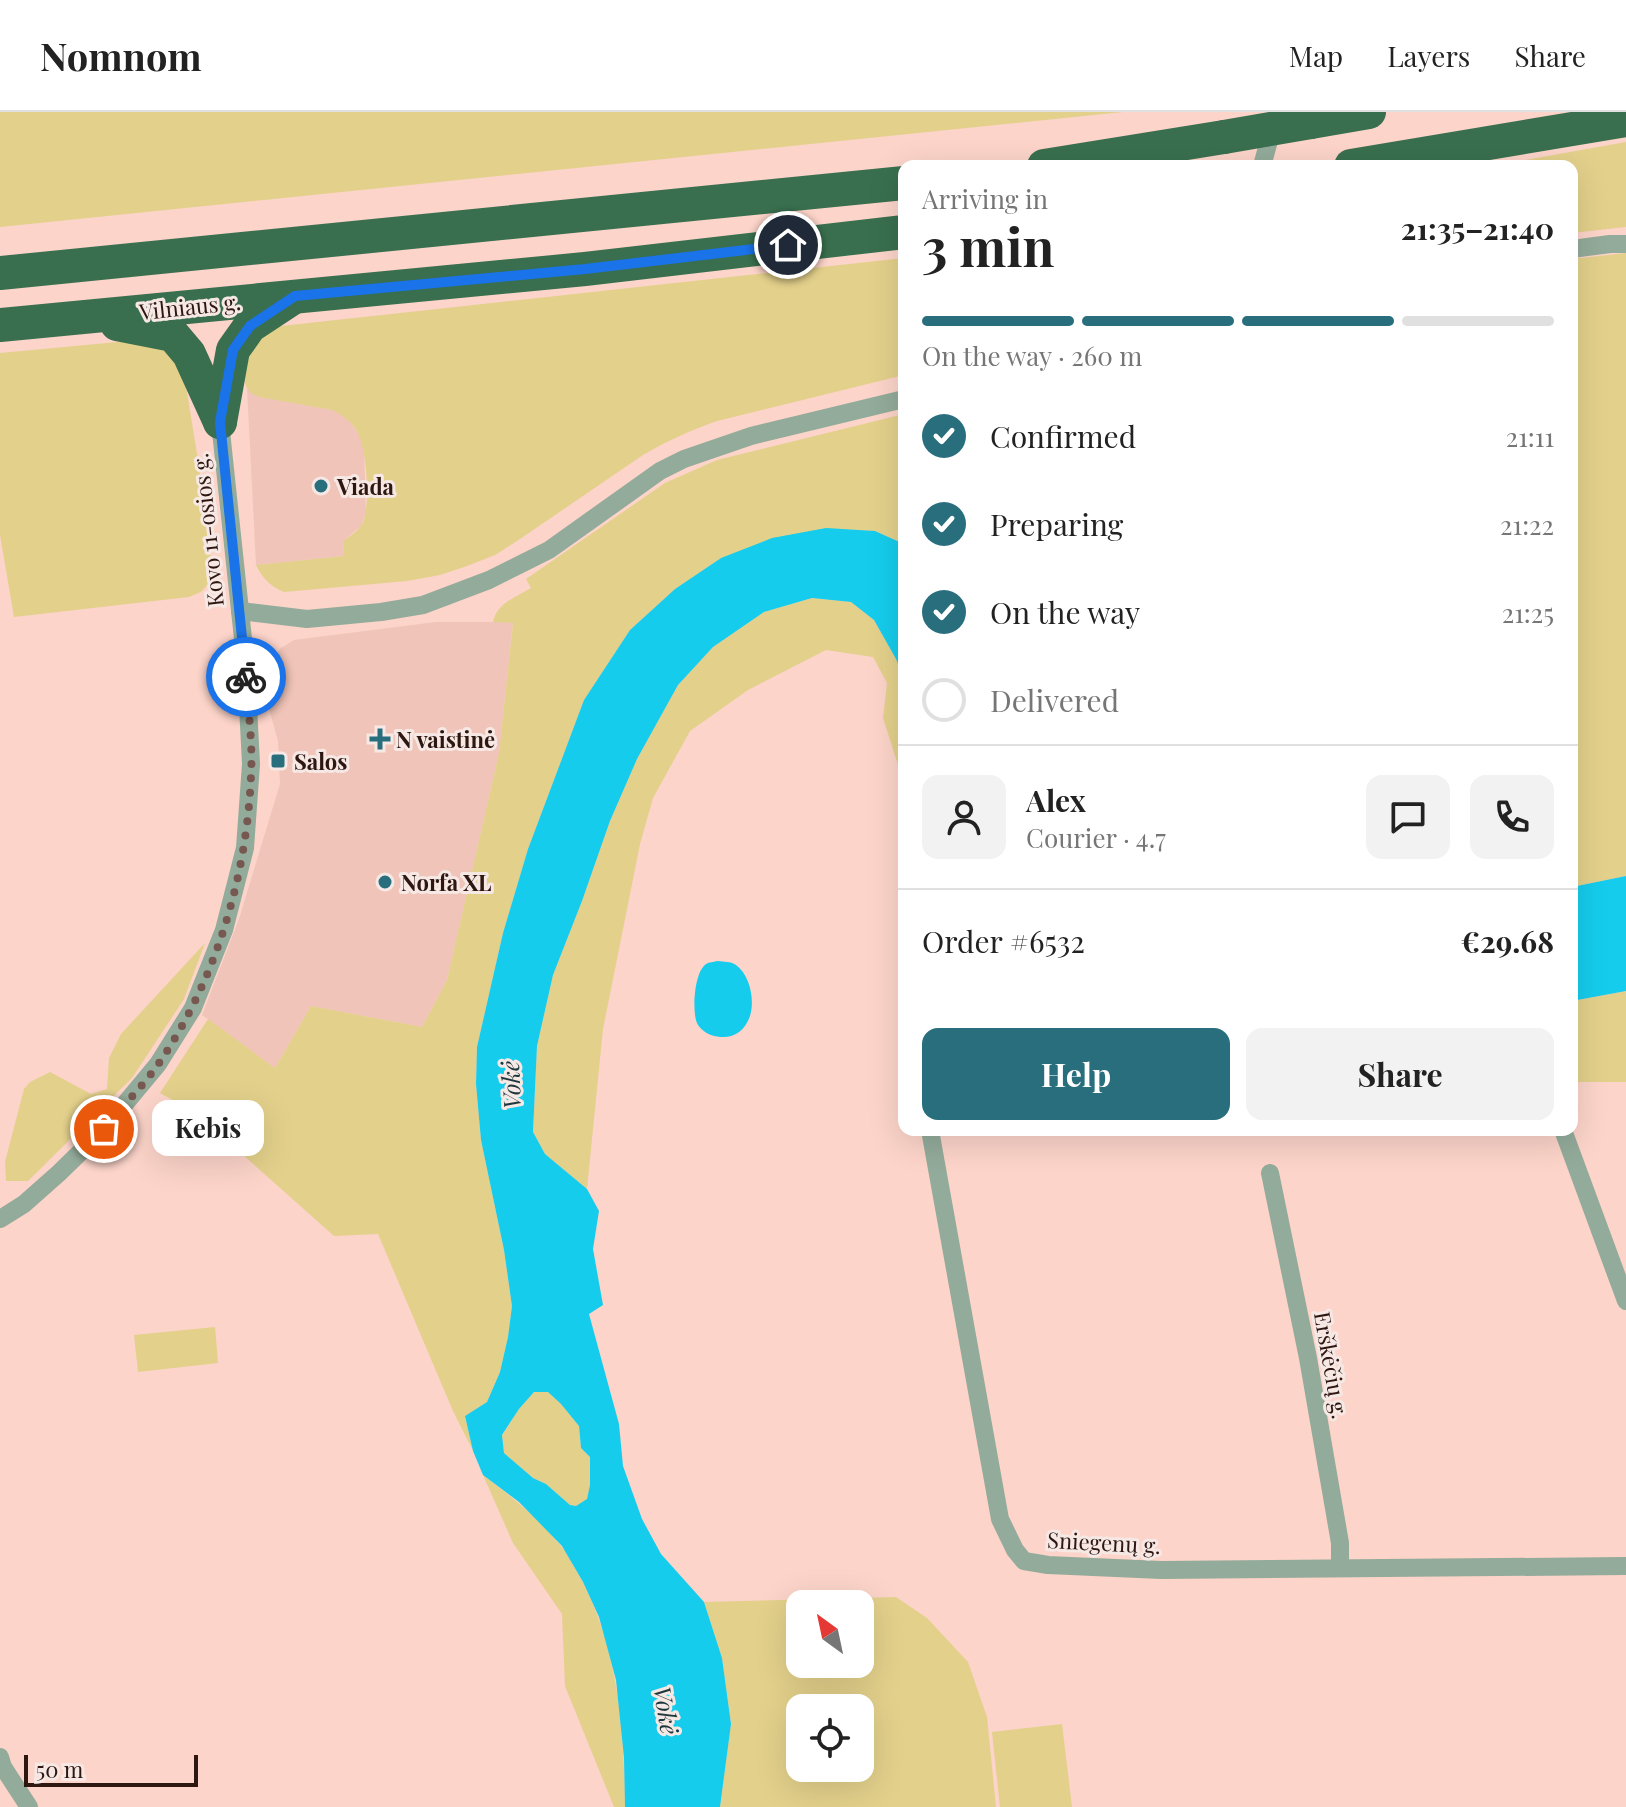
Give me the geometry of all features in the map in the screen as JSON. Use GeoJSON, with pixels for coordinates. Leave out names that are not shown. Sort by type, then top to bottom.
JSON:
{"type":"FeatureCollection","features":[{"type":"Feature","properties":{"kind":"highway"},"geometry":{"type":"LineString","coordinates":[[1081,160],[1369,112]]}},
{"type":"Feature","properties":{"kind":"highway"},"geometry":{"type":"LineString","coordinates":[[1387,160],[1626,120]]}},
{"type":"Feature","properties":{"kind":"highway"},"geometry":{"type":"LineString","coordinates":[[0,273],[898,184]]}},
{"type":"Feature","properties":{"kind":"highway","name":"Vilniaus g."},"geometry":{"type":"LineString","coordinates":[[0,325],[585,269],[898,233]]}},
{"type":"Feature","properties":{"kind":"highway"},"geometry":{"type":"LineString","coordinates":[[220,422],[233,350],[250,326],[295,296]]}},
{"type":"Feature","properties":{"kind":"highway"},"geometry":{"type":"LineString","coordinates":[[61,319],[130,325],[173,335],[189,354],[220,422]]}},
{"type":"Feature","properties":{"kind":"street"},"geometry":{"type":"LineString","coordinates":[[1264,160],[1277,112]]}},
{"type":"Feature","properties":{"kind":"street"},"geometry":{"type":"LineString","coordinates":[[1578,248],[1626,244]]}},
{"type":"Feature","properties":{"kind":"street"},"geometry":{"type":"LineString","coordinates":[[240,611],[307,619],[423,605],[489,580],[549,550],[648,480],[684,459],[751,436],[898,400]]}},
{"type":"Feature","properties":{"kind":"street","name":"Kovo 11-osios g."},"geometry":{"type":"LineString","coordinates":[[0,1219],[24,1204],[104,1129],[158,1064],[193,1008],[224,930],[245,848],[251,764],[246,667],[220,422]]}},
{"type":"Feature","properties":{"kind":"street","name":"Sniegenų g."},"geometry":{"type":"LineString","coordinates":[[931,1136],[1000,1519],[1024,1561],[1048,1565],[1161,1570],[1626,1566]]}},
{"type":"Feature","properties":{"kind":"street"},"geometry":{"type":"LineString","coordinates":[[1565,1136],[1626,1301]]}},
{"type":"Feature","properties":{"kind":"street","name":"Erškėčių g."},"geometry":{"type":"LineString","coordinates":[[1270,1173],[1308,1358],[1340,1543],[1340,1567]]}},
{"type":"Feature","properties":{"kind":"street"},"geometry":{"type":"LineString","coordinates":[[0,1757],[3,1767],[29,1807]]}},
{"type":"Feature","properties":{"kind":"shaded area"},"geometry":{"type":"Polygon","coordinates":[[[0,112],[1123,112],[0,227],[0,112]]]}},
{"type":"Feature","properties":{"kind":"shaded area"},"geometry":{"type":"Polygon","coordinates":[[[1626,142],[1626,227],[1578,232],[1578,160],[1525,160],[1626,142]]]}},
{"type":"Feature","properties":{"kind":"shaded area"},"geometry":{"type":"Polygon","coordinates":[[[1626,253],[1626,876],[1578,886],[1578,258],[1626,253]]]}},
{"type":"Feature","properties":{"kind":"shaded area"},"geometry":{"type":"Polygon","coordinates":[[[898,259],[898,376],[717,421],[688,432],[643,455],[495,555],[440,575],[407,581],[284,592],[267,582],[256,565],[344,556],[343,541],[360,527],[366,506],[364,455],[359,436],[348,421],[332,410],[259,397],[247,388],[242,376],[246,349],[272,327],[898,259]]]}},
{"type":"Feature","properties":{"kind":"shaded area"},"geometry":{"type":"Polygon","coordinates":[[[139,340],[167,346],[186,386],[207,516],[212,570],[209,583],[201,592],[189,597],[14,617],[0,535],[0,353],[139,340]]]}},
{"type":"Feature","properties":{"kind":"shaded area"},"geometry":{"type":"Polygon","coordinates":[[[247,388],[260,397],[333,410],[342,414],[359,435],[364,449],[366,512],[361,526],[343,541],[344,556],[256,565],[247,388]]]}},
{"type":"Feature","properties":{"kind":"shaded area"},"geometry":{"type":"Polygon","coordinates":[[[898,415],[898,541],[875,531],[721,558],[675,589],[630,630],[584,700],[528,849],[503,933],[477,1047],[476,1084],[481,1140],[504,1250],[512,1306],[500,1372],[487,1402],[465,1416],[473,1451],[378,1234],[334,1236],[196,1113],[160,1093],[208,1019],[275,1068],[311,1006],[422,1027],[447,980],[499,753],[513,623],[493,622],[495,615],[503,605],[531,588],[526,579],[665,483],[717,460],[898,415]]]}},
{"type":"Feature","properties":{"kind":"shaded area"},"geometry":{"type":"Polygon","coordinates":[[[812,598],[851,602],[874,620],[898,664],[898,765],[883,718],[887,683],[873,657],[826,650],[748,690],[690,731],[653,798],[640,844],[603,1029],[587,1189],[545,1154],[533,1132],[537,1046],[553,975],[610,821],[637,759],[678,685],[713,647],[764,612],[812,598]]]}},
{"type":"Feature","properties":{"kind":"shaded area"},"geometry":{"type":"Polygon","coordinates":[[[436,622],[513,622],[499,753],[447,980],[422,1027],[311,1006],[275,1068],[202,1015],[239,919],[280,784],[278,741],[263,687],[268,664],[281,648],[294,640],[436,622]]]}},
{"type":"Feature","properties":{"kind":"shaded area"},"geometry":{"type":"Polygon","coordinates":[[[205,943],[184,999],[132,1078],[28,1181],[6,1181],[5,1162],[24,1089],[30,1082],[50,1072],[91,1094],[107,1089],[109,1058],[121,1034],[205,943]]]}},
{"type":"Feature","properties":{"kind":"shaded area"},"geometry":{"type":"Polygon","coordinates":[[[1626,991],[1626,1082],[1578,1082],[1578,1000],[1626,991]]]}},
{"type":"Feature","properties":{"kind":"shaded area"},"geometry":{"type":"Polygon","coordinates":[[[215,1327],[218,1363],[138,1372],[134,1335],[215,1327]]]}},
{"type":"Feature","properties":{"kind":"shaded area"},"geometry":{"type":"Polygon","coordinates":[[[534,1392],[548,1392],[579,1426],[581,1448],[590,1457],[590,1485],[587,1499],[576,1506],[570,1505],[546,1484],[533,1478],[504,1453],[502,1436],[534,1392]]]}},
{"type":"Feature","properties":{"kind":"shaded area"},"geometry":{"type":"Polygon","coordinates":[[[483,1475],[552,1535],[567,1554],[590,1598],[610,1655],[616,1685],[623,1746],[625,1807],[614,1807],[565,1686],[562,1614],[513,1543],[483,1475]]]}},
{"type":"Feature","properties":{"kind":"shaded area"},"geometry":{"type":"Polygon","coordinates":[[[896,1597],[927,1618],[968,1662],[987,1717],[996,1807],[720,1807],[731,1723],[722,1658],[704,1602],[786,1600],[786,1678],[874,1678],[874,1598],[896,1597]]]}},
{"type":"Feature","properties":{"kind":"shaded area"},"geometry":{"type":"Polygon","coordinates":[[[1062,1724],[1072,1807],[1000,1807],[992,1732],[1062,1724]]]}},
{"type":"Feature","properties":{"kind":"water","name":"Vokė"},"geometry":{"type":"Polygon","coordinates":[[[826,528],[875,531],[898,541],[898,664],[874,620],[851,602],[812,598],[764,612],[713,647],[678,685],[637,759],[610,821],[553,975],[537,1046],[533,1132],[545,1154],[587,1189],[599,1211],[593,1249],[603,1305],[589,1314],[619,1424],[623,1466],[642,1519],[661,1554],[704,1602],[722,1658],[731,1724],[720,1807],[625,1807],[624,1758],[616,1680],[599,1617],[562,1546],[519,1502],[483,1475],[473,1451],[465,1416],[487,1402],[500,1372],[512,1306],[504,1250],[481,1140],[476,1084],[477,1047],[503,933],[528,849],[584,700],[630,630],[675,589],[721,558],[772,538],[826,528]],[[534,1392],[502,1435],[504,1453],[533,1478],[546,1484],[570,1505],[576,1506],[587,1499],[590,1457],[581,1448],[579,1426],[548,1392],[534,1392]]]}},
{"type":"Feature","properties":{"kind":"water"},"geometry":{"type":"Polygon","coordinates":[[[1626,876],[1626,991],[1578,1000],[1578,886],[1626,876]]]}},
{"type":"Feature","properties":{"kind":"water"},"geometry":{"type":"Polygon","coordinates":[[[707,963],[732,963],[741,969],[751,995],[750,1016],[744,1027],[740,1032],[724,1037],[701,1029],[695,1010],[695,992],[702,968],[707,963]]]}},
{"type":"Feature","properties":{"kind":"way so far"},"geometry":{"type":"LineString","coordinates":[[104,1129],[158,1064],[193,1008],[224,930],[245,848],[251,764],[246,677]]}},
{"type":"Feature","properties":{"kind":"place","name":"Viada"},"geometry":{"type":"Point","coordinates":[321,486]}},
{"type":"Feature","properties":{"kind":"place","name":"N vaistinė"},"geometry":{"type":"Point","coordinates":[380,739]}},
{"type":"Feature","properties":{"kind":"place","name":"Salos"},"geometry":{"type":"Point","coordinates":[278,761]}},
{"type":"Feature","properties":{"kind":"place","name":"Norfa XL"},"geometry":{"type":"Point","coordinates":[385,882]}},
{"type":"Feature","properties":{"kind":"place","name":"Kebis"},"geometry":{"type":"Point","coordinates":[104,1129]}},
{"type":"Feature","properties":{"kind":"route"},"geometry":{"type":"LineString","coordinates":[[246,677],[220,422],[233,350],[250,326],[295,296],[585,269],[788,245]]}}]}
